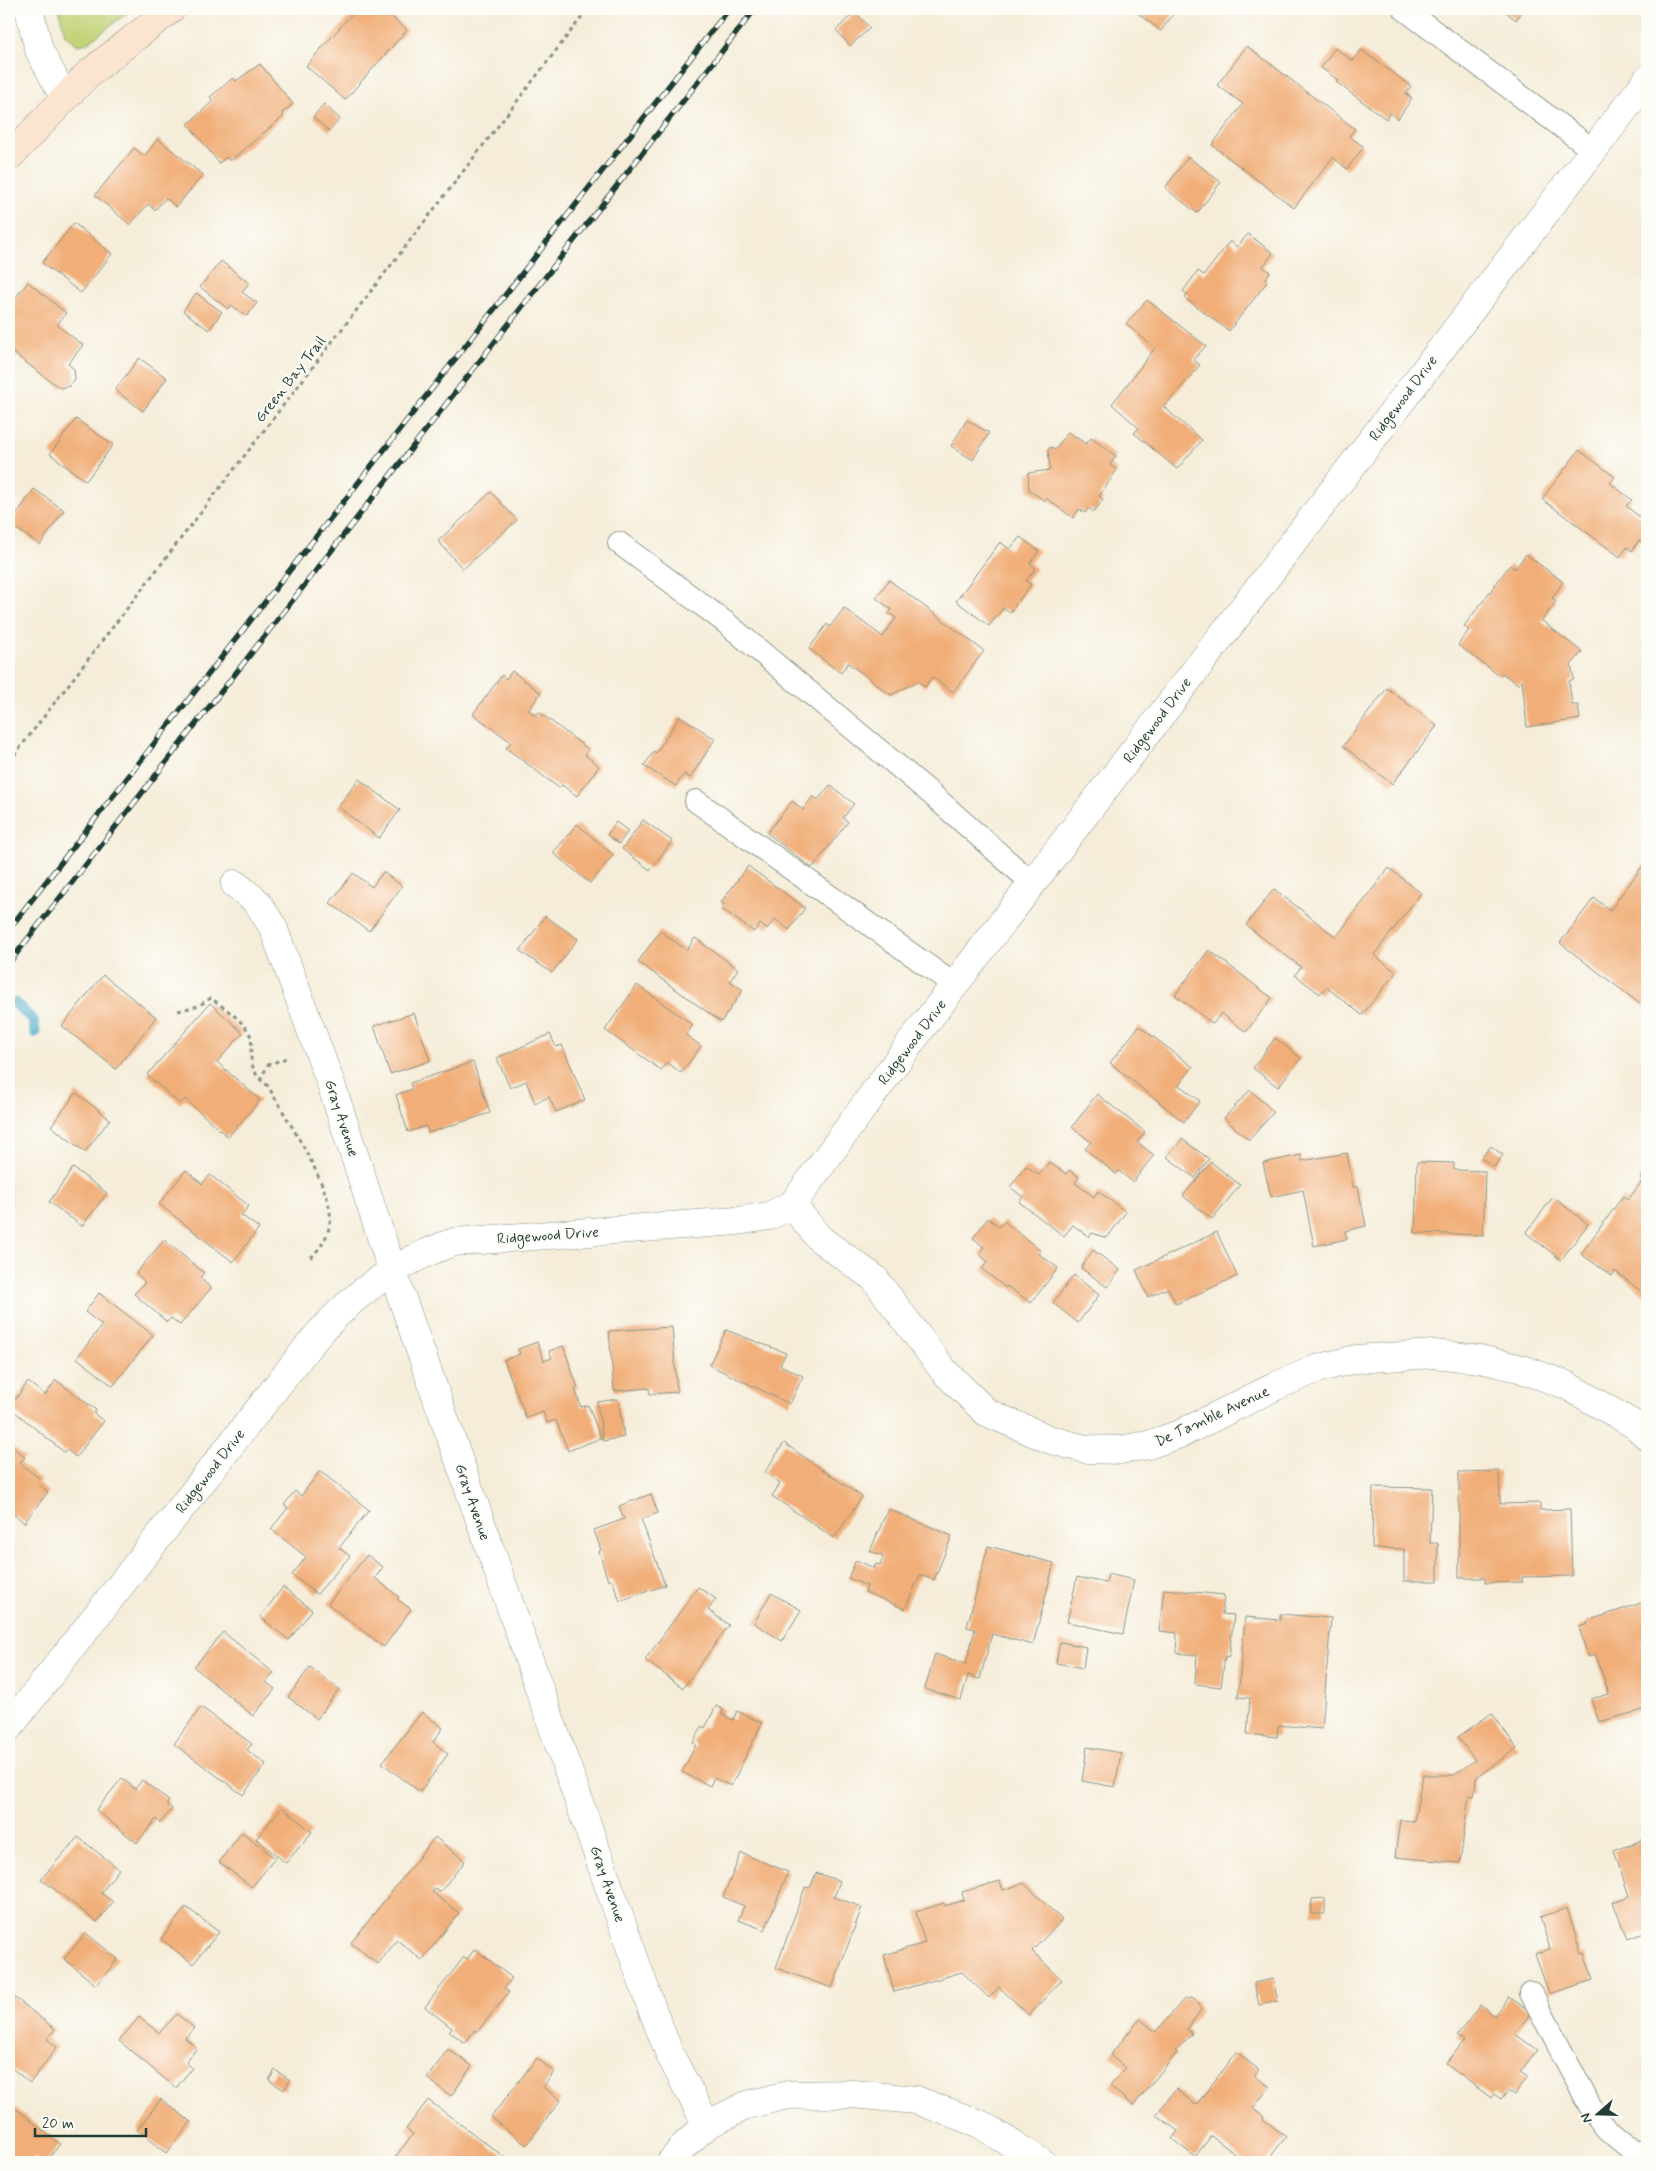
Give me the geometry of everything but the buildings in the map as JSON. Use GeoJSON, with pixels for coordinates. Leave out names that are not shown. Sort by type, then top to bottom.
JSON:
{"type":"FeatureCollection","features":[{"type":"Feature","properties":{"kind":"street"},"geometry":{"type":"LineString","coordinates":[[28,9],[39,50],[64,96]]}},
{"type":"Feature","properties":{"kind":"street"},"geometry":{"type":"LineString","coordinates":[[9,157],[64,96],[88,74],[171,9]]}},
{"type":"Feature","properties":{"kind":"street","name":"Ridgewood Drive"},"geometry":{"type":"LineString","coordinates":[[9,1727],[310,1344],[334,1316],[359,1293],[392,1270],[426,1252],[454,1242],[737,1221],[769,1216],[792,1205],[914,1038],[956,986],[1032,883],[1647,80]]}},
{"type":"Feature","properties":{"kind":"street","name":"Gray Avenue"},"geometry":{"type":"LineString","coordinates":[[235,884],[257,902],[273,927],[331,1084],[392,1270],[650,2006],[670,2055],[707,2125]]}},
{"type":"Feature","properties":{"kind":"street","name":"De Tamble Avenue"},"geometry":{"type":"LineString","coordinates":[[792,1205],[820,1239],[874,1278],[944,1371],[986,1412],[1050,1440],[1085,1449],[1120,1450],[1148,1445],[1180,1434],[1276,1386],[1316,1369],[1356,1359],[1434,1354],[1480,1360],[1522,1370],[1566,1385],[1635,1425],[1647,1436]]}},
{"type":"Feature","properties":{"kind":"street"},"geometry":{"type":"LineString","coordinates":[[671,2162],[684,2146],[707,2125],[747,2105],[788,2095],[853,2094],[916,2100],[980,2124],[1041,2162]]}},
{"type":"Feature","properties":{"kind":"lane"},"geometry":{"type":"LineString","coordinates":[[1404,9],[1593,150]]}},
{"type":"Feature","properties":{"kind":"lane"},"geometry":{"type":"LineString","coordinates":[[619,543],[733,628],[929,792],[1032,883]]}},
{"type":"Feature","properties":{"kind":"lane"},"geometry":{"type":"LineString","coordinates":[[696,801],[956,986]]}},
{"type":"Feature","properties":{"kind":"lane"},"geometry":{"type":"LineString","coordinates":[[1531,1993],[1591,2108],[1607,2128],[1646,2162]]}},
{"type":"Feature","properties":{"kind":"path","name":"Green Bay Trail"},"geometry":{"type":"LineString","coordinates":[[9,762],[588,9]]}},
{"type":"Feature","properties":{"kind":"path"},"geometry":{"type":"LineString","coordinates":[[178,1011],[198,1006],[211,998],[244,1024],[252,1038],[250,1055],[254,1070],[260,1080],[268,1086],[326,1192],[331,1222],[324,1243],[310,1259]]}},
{"type":"Feature","properties":{"kind":"path"},"geometry":{"type":"LineString","coordinates":[[260,1080],[268,1065],[292,1056]]}},
{"type":"Feature","properties":{"kind":"green space"},"geometry":{"type":"Polygon","coordinates":[[[59,9],[133,9],[87,43],[78,45],[65,35],[59,9]]]}},
{"type":"Feature","properties":{"kind":"waterway"},"geometry":{"type":"LineString","coordinates":[[15,1003],[33,1020],[35,1032]]}},
{"type":"Feature","properties":{"kind":"railway"},"geometry":{"type":"LineString","coordinates":[[9,929],[729,9]]}},
{"type":"Feature","properties":{"kind":"railway"},"geometry":{"type":"LineString","coordinates":[[9,963],[755,9]]}}]}
